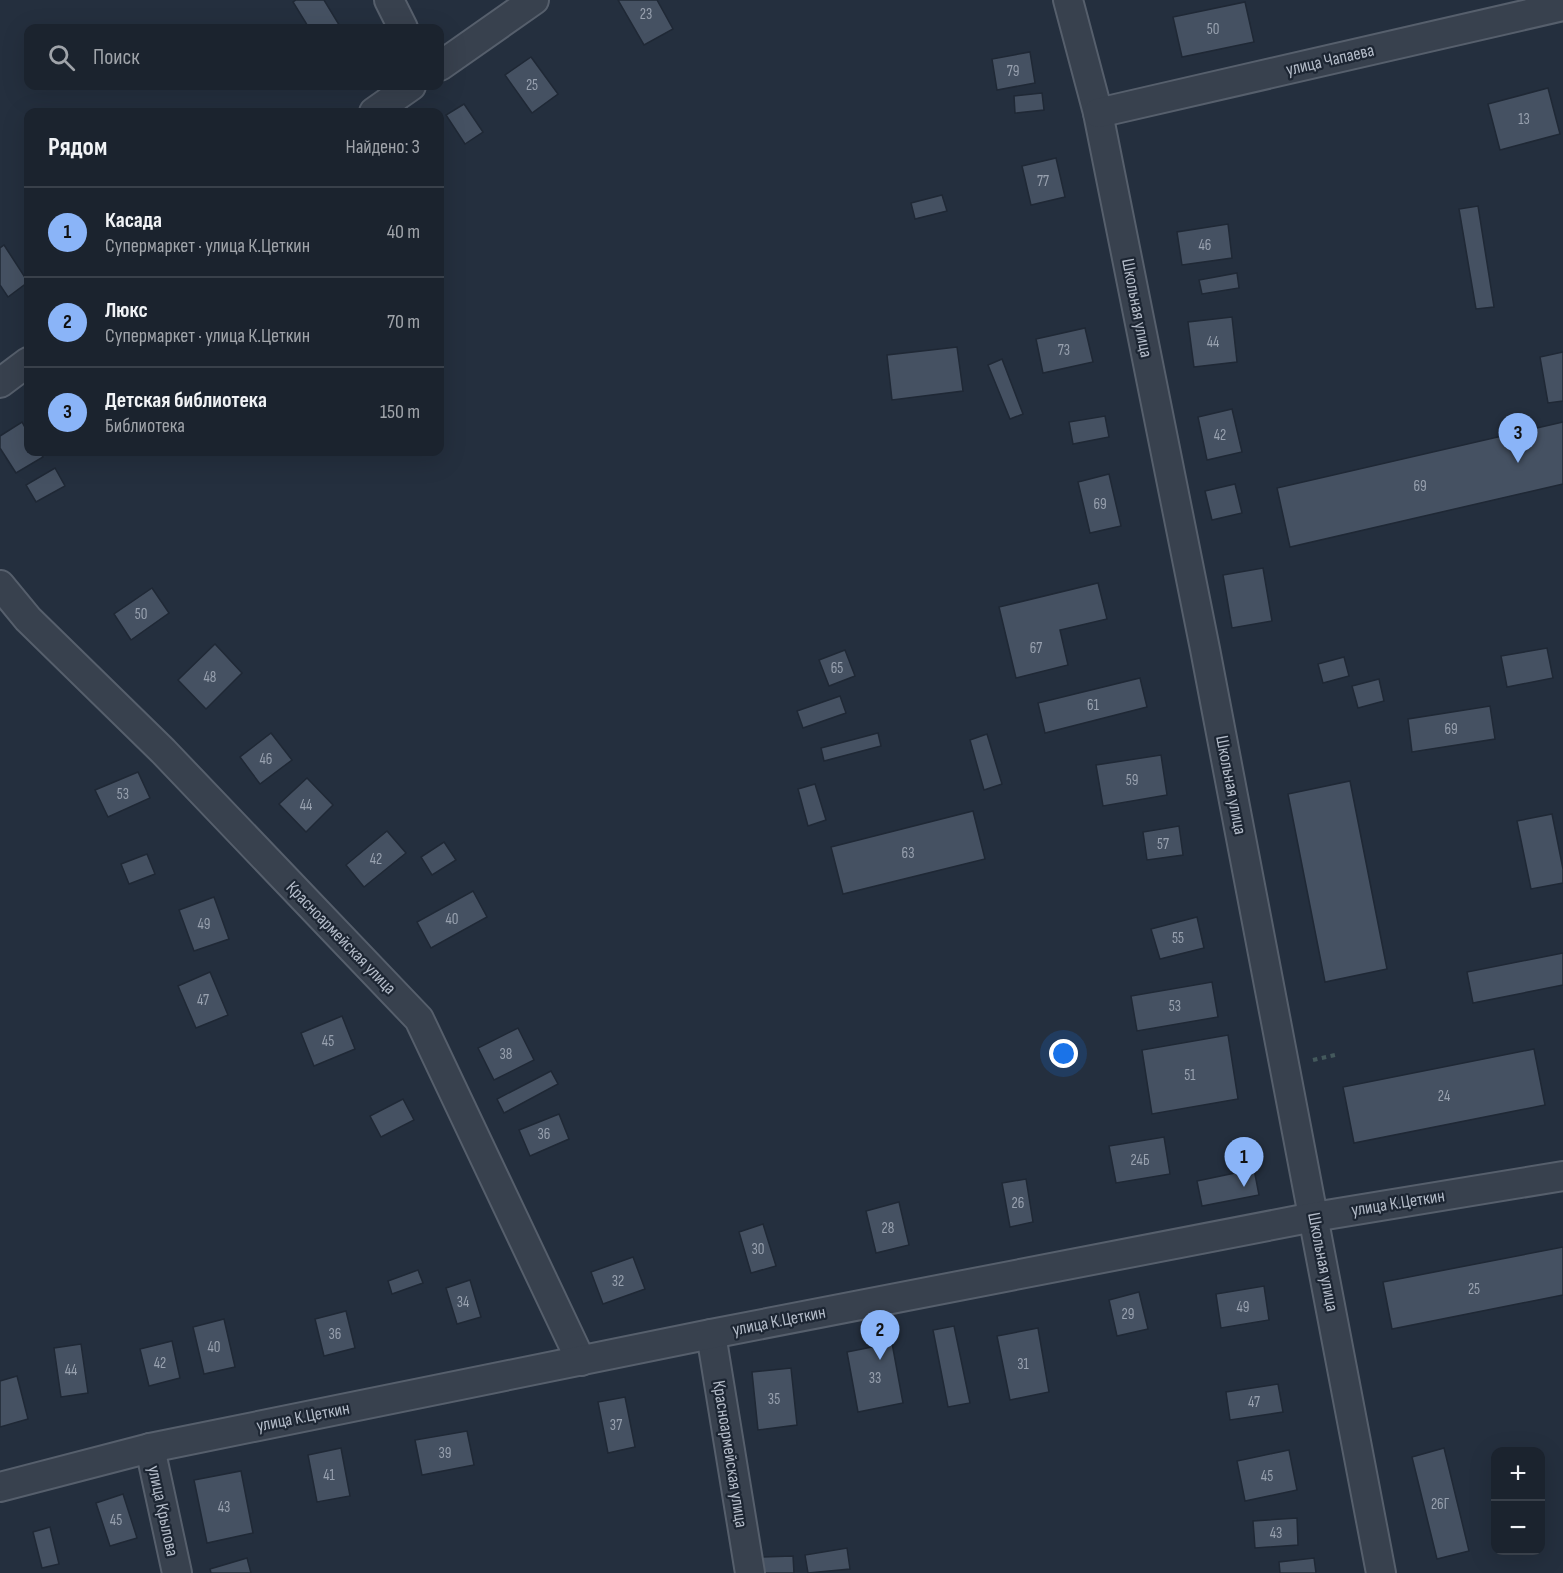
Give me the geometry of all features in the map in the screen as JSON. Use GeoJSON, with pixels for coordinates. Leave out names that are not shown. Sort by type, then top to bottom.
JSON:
{"type":"FeatureCollection","features":[{"type":"Feature","properties":{"kind":"street"},"geometry":{"type":"LineString","coordinates":[[389,0],[401,24]]}},
{"type":"Feature","properties":{"kind":"street"},"geometry":{"type":"LineString","coordinates":[[444,63],[534,0]]}},
{"type":"Feature","properties":{"kind":"street","name":"Школьная улица"},"geometry":{"type":"LineString","coordinates":[[1068,0],[1098,113],[1314,1217],[1381,1573]]}},
{"type":"Feature","properties":{"kind":"street","name":"улица Чапаева"},"geometry":{"type":"LineString","coordinates":[[1098,113],[1563,6]]}},
{"type":"Feature","properties":{"kind":"street"},"geometry":{"type":"LineString","coordinates":[[380,108],[405,90]]}},
{"type":"Feature","properties":{"kind":"street"},"geometry":{"type":"LineString","coordinates":[[0,383],[24,365]]}},
{"type":"Feature","properties":{"kind":"street","name":"Красноармейская улица"},"geometry":{"type":"LineString","coordinates":[[0,585],[28,619],[171,760],[419,1019],[581,1361]]}},
{"type":"Feature","properties":{"kind":"street","name":"улица К.Цеткин"},"geometry":{"type":"LineString","coordinates":[[0,1487],[150,1448],[711,1334],[1314,1217],[1563,1176]]}},
{"type":"Feature","properties":{"kind":"street","name":"Красноармейская улица"},"geometry":{"type":"LineString","coordinates":[[711,1334],[750,1573]]}},
{"type":"Feature","properties":{"kind":"street","name":"улица Крылова"},"geometry":{"type":"LineString","coordinates":[[150,1448],[177,1573]]}},
{"type":"Feature","properties":{"kind":"building"},"geometry":{"type":"Polygon","coordinates":[[[296,0],[324,0],[339,24],[307,24],[293,2],[296,0]]]}},
{"type":"Feature","properties":{"kind":"building"},"geometry":{"type":"Polygon","coordinates":[[[618,0],[657,0],[673,29],[644,45],[618,0]]]}},
{"type":"Feature","properties":{"kind":"building"},"geometry":{"type":"Polygon","coordinates":[[[1245,2],[1254,42],[1182,57],[1173,17],[1245,2]]]}},
{"type":"Feature","properties":{"kind":"building"},"geometry":{"type":"Polygon","coordinates":[[[1030,52],[1035,83],[997,90],[992,59],[1030,52]]]}},
{"type":"Feature","properties":{"kind":"building"},"geometry":{"type":"Polygon","coordinates":[[[531,57],[558,94],[532,113],[505,75],[531,57]]]}},
{"type":"Feature","properties":{"kind":"building"},"geometry":{"type":"Polygon","coordinates":[[[1548,88],[1560,134],[1500,150],[1488,104],[1548,88]]]}},
{"type":"Feature","properties":{"kind":"building"},"geometry":{"type":"Polygon","coordinates":[[[1042,93],[1044,110],[1015,113],[1014,96],[1042,93]]]}},
{"type":"Feature","properties":{"kind":"building"},"geometry":{"type":"Polygon","coordinates":[[[464,104],[483,132],[465,144],[446,115],[464,104]]]}},
{"type":"Feature","properties":{"kind":"building"},"geometry":{"type":"Polygon","coordinates":[[[1056,158],[1065,197],[1031,205],[1022,166],[1056,158]]]}},
{"type":"Feature","properties":{"kind":"building"},"geometry":{"type":"Polygon","coordinates":[[[942,195],[947,211],[915,219],[911,203],[942,195]]]}},
{"type":"Feature","properties":{"kind":"building"},"geometry":{"type":"Polygon","coordinates":[[[1478,206],[1494,307],[1476,309],[1459,209],[1478,206]]]}},
{"type":"Feature","properties":{"kind":"building"},"geometry":{"type":"Polygon","coordinates":[[[1228,224],[1232,258],[1182,265],[1177,232],[1228,224]]]}},
{"type":"Feature","properties":{"kind":"building"},"geometry":{"type":"Polygon","coordinates":[[[4,245],[24,276],[24,285],[8,297],[0,285],[0,248],[4,245]]]}},
{"type":"Feature","properties":{"kind":"building"},"geometry":{"type":"Polygon","coordinates":[[[1237,273],[1239,288],[1202,294],[1199,280],[1237,273]]]}},
{"type":"Feature","properties":{"kind":"building"},"geometry":{"type":"Polygon","coordinates":[[[1232,317],[1237,362],[1194,367],[1188,322],[1232,317]]]}},
{"type":"Feature","properties":{"kind":"building"},"geometry":{"type":"Polygon","coordinates":[[[1085,328],[1093,362],[1043,373],[1036,339],[1085,328]]]}},
{"type":"Feature","properties":{"kind":"building"},"geometry":{"type":"Polygon","coordinates":[[[957,347],[963,391],[892,400],[887,355],[957,347]]]}},
{"type":"Feature","properties":{"kind":"building"},"geometry":{"type":"Polygon","coordinates":[[[1563,352],[1563,401],[1548,403],[1540,357],[1563,352]]]}},
{"type":"Feature","properties":{"kind":"building"},"geometry":{"type":"Polygon","coordinates":[[[1002,359],[1023,414],[1010,419],[988,365],[1002,359]]]}},
{"type":"Feature","properties":{"kind":"building"},"geometry":{"type":"Polygon","coordinates":[[[1232,409],[1242,452],[1207,460],[1198,417],[1232,409]]]}},
{"type":"Feature","properties":{"kind":"building"},"geometry":{"type":"Polygon","coordinates":[[[1105,416],[1109,437],[1073,444],[1069,422],[1105,416]]]}},
{"type":"Feature","properties":{"kind":"building"},"geometry":{"type":"Polygon","coordinates":[[[22,422],[24,456],[43,457],[16,473],[0,448],[0,436],[22,422]]]}},
{"type":"Feature","properties":{"kind":"building"},"geometry":{"type":"Polygon","coordinates":[[[1563,422],[1563,484],[1290,547],[1277,488],[1563,422]]]}},
{"type":"Feature","properties":{"kind":"building"},"geometry":{"type":"Polygon","coordinates":[[[55,468],[65,486],[36,502],[26,485],[55,468]]]}},
{"type":"Feature","properties":{"kind":"building"},"geometry":{"type":"Polygon","coordinates":[[[1109,474],[1121,526],[1090,533],[1078,482],[1109,474]]]}},
{"type":"Feature","properties":{"kind":"building"},"geometry":{"type":"Polygon","coordinates":[[[1235,484],[1242,513],[1212,520],[1205,491],[1235,484]]]}},
{"type":"Feature","properties":{"kind":"building"},"geometry":{"type":"Polygon","coordinates":[[[1263,568],[1272,621],[1232,628],[1223,575],[1263,568]]]}},
{"type":"Feature","properties":{"kind":"building"},"geometry":{"type":"Polygon","coordinates":[[[1098,583],[1107,619],[1060,630],[1068,665],[1016,678],[999,607],[1098,583]]]}},
{"type":"Feature","properties":{"kind":"building"},"geometry":{"type":"Polygon","coordinates":[[[152,588],[169,613],[131,640],[114,614],[152,588]]]}},
{"type":"Feature","properties":{"kind":"building"},"geometry":{"type":"Polygon","coordinates":[[[215,644],[242,673],[206,709],[178,680],[215,644]]]}},
{"type":"Feature","properties":{"kind":"building"},"geometry":{"type":"Polygon","coordinates":[[[1547,648],[1553,678],[1507,687],[1501,656],[1547,648]]]}},
{"type":"Feature","properties":{"kind":"building"},"geometry":{"type":"Polygon","coordinates":[[[845,650],[855,676],[829,686],[819,660],[845,650]]]}},
{"type":"Feature","properties":{"kind":"building"},"geometry":{"type":"Polygon","coordinates":[[[1344,657],[1349,676],[1323,683],[1318,664],[1344,657]]]}},
{"type":"Feature","properties":{"kind":"building"},"geometry":{"type":"Polygon","coordinates":[[[1140,678],[1147,707],[1045,733],[1038,703],[1140,678]]]}},
{"type":"Feature","properties":{"kind":"building"},"geometry":{"type":"Polygon","coordinates":[[[1379,679],[1384,701],[1358,708],[1352,686],[1379,679]]]}},
{"type":"Feature","properties":{"kind":"building"},"geometry":{"type":"Polygon","coordinates":[[[840,696],[846,713],[803,728],[797,711],[840,696]]]}},
{"type":"Feature","properties":{"kind":"building"},"geometry":{"type":"Polygon","coordinates":[[[1490,706],[1495,739],[1412,752],[1408,719],[1490,706]]]}},
{"type":"Feature","properties":{"kind":"building"},"geometry":{"type":"Polygon","coordinates":[[[271,733],[292,760],[260,784],[240,757],[271,733]]]}},
{"type":"Feature","properties":{"kind":"building"},"geometry":{"type":"Polygon","coordinates":[[[878,733],[881,746],[824,761],[821,748],[878,733]]]}},
{"type":"Feature","properties":{"kind":"building"},"geometry":{"type":"Polygon","coordinates":[[[987,734],[1002,784],[984,790],[970,740],[987,734]]]}},
{"type":"Feature","properties":{"kind":"building"},"geometry":{"type":"Polygon","coordinates":[[[1161,755],[1167,795],[1103,806],[1096,765],[1161,755]]]}},
{"type":"Feature","properties":{"kind":"building"},"geometry":{"type":"Polygon","coordinates":[[[138,772],[150,798],[108,817],[95,790],[138,772]]]}},
{"type":"Feature","properties":{"kind":"building"},"geometry":{"type":"Polygon","coordinates":[[[307,778],[333,805],[306,832],[279,804],[307,778]]]}},
{"type":"Feature","properties":{"kind":"building"},"geometry":{"type":"Polygon","coordinates":[[[1350,781],[1387,969],[1325,982],[1288,794],[1350,781]]]}},
{"type":"Feature","properties":{"kind":"building"},"geometry":{"type":"Polygon","coordinates":[[[815,784],[826,820],[808,826],[798,789],[815,784]]]}},
{"type":"Feature","properties":{"kind":"building"},"geometry":{"type":"Polygon","coordinates":[[[973,811],[985,859],[843,894],[831,847],[973,811]]]}},
{"type":"Feature","properties":{"kind":"building"},"geometry":{"type":"Polygon","coordinates":[[[1552,814],[1563,869],[1563,883],[1531,889],[1517,821],[1552,814]]]}},
{"type":"Feature","properties":{"kind":"building"},"geometry":{"type":"Polygon","coordinates":[[[1179,826],[1183,855],[1147,860],[1143,832],[1179,826]]]}},
{"type":"Feature","properties":{"kind":"building"},"geometry":{"type":"Polygon","coordinates":[[[387,831],[406,853],[364,887],[346,865],[387,831]]]}},
{"type":"Feature","properties":{"kind":"building"},"geometry":{"type":"Polygon","coordinates":[[[444,842],[456,860],[432,875],[421,857],[444,842]]]}},
{"type":"Feature","properties":{"kind":"building"},"geometry":{"type":"Polygon","coordinates":[[[147,854],[155,874],[129,884],[121,864],[147,854]]]}},
{"type":"Feature","properties":{"kind":"building"},"geometry":{"type":"Polygon","coordinates":[[[473,891],[487,917],[431,948],[417,922],[473,891]]]}},
{"type":"Feature","properties":{"kind":"building"},"geometry":{"type":"Polygon","coordinates":[[[214,897],[229,939],[194,951],[179,910],[214,897]]]}},
{"type":"Feature","properties":{"kind":"building"},"geometry":{"type":"Polygon","coordinates":[[[1197,917],[1204,948],[1160,959],[1151,929],[1197,917]]]}},
{"type":"Feature","properties":{"kind":"building"},"geometry":{"type":"Polygon","coordinates":[[[1563,953],[1563,985],[1473,1003],[1467,972],[1563,953]]]}},
{"type":"Feature","properties":{"kind":"building"},"geometry":{"type":"Polygon","coordinates":[[[210,972],[228,1015],[196,1028],[178,986],[210,972]]]}},
{"type":"Feature","properties":{"kind":"building"},"geometry":{"type":"Polygon","coordinates":[[[1212,982],[1218,1017],[1137,1031],[1131,996],[1212,982]]]}},
{"type":"Feature","properties":{"kind":"building"},"geometry":{"type":"Polygon","coordinates":[[[342,1016],[355,1049],[314,1066],[301,1033],[342,1016]]]}},
{"type":"Feature","properties":{"kind":"building"},"geometry":{"type":"Polygon","coordinates":[[[518,1028],[534,1060],[494,1080],[478,1048],[518,1028]]]}},
{"type":"Feature","properties":{"kind":"building"},"geometry":{"type":"Polygon","coordinates":[[[1228,1035],[1238,1099],[1152,1114],[1142,1050],[1228,1035]]]}},
{"type":"Feature","properties":{"kind":"building"},"geometry":{"type":"Polygon","coordinates":[[[1534,1049],[1545,1105],[1354,1143],[1343,1087],[1534,1049]]]}},
{"type":"Feature","properties":{"kind":"building"},"geometry":{"type":"Polygon","coordinates":[[[551,1071],[558,1084],[504,1113],[497,1099],[551,1071]]]}},
{"type":"Feature","properties":{"kind":"building"},"geometry":{"type":"Polygon","coordinates":[[[403,1099],[414,1120],[381,1137],[370,1116],[403,1099]]]}},
{"type":"Feature","properties":{"kind":"building"},"geometry":{"type":"Polygon","coordinates":[[[559,1114],[569,1139],[530,1156],[519,1130],[559,1114]]]}},
{"type":"Feature","properties":{"kind":"building"},"geometry":{"type":"Polygon","coordinates":[[[1164,1137],[1170,1174],[1116,1183],[1109,1146],[1164,1137]]]}},
{"type":"Feature","properties":{"kind":"building"},"geometry":{"type":"Polygon","coordinates":[[[1254,1169],[1259,1195],[1202,1206],[1197,1181],[1254,1169]]]}},
{"type":"Feature","properties":{"kind":"building"},"geometry":{"type":"Polygon","coordinates":[[[1026,1179],[1033,1222],[1010,1227],[1002,1183],[1026,1179]]]}},
{"type":"Feature","properties":{"kind":"building"},"geometry":{"type":"Polygon","coordinates":[[[899,1202],[909,1245],[876,1253],[866,1211],[899,1202]]]}},
{"type":"Feature","properties":{"kind":"building"},"geometry":{"type":"Polygon","coordinates":[[[763,1224],[776,1266],[751,1273],[739,1232],[763,1224]]]}},
{"type":"Feature","properties":{"kind":"building"},"geometry":{"type":"Polygon","coordinates":[[[1563,1247],[1563,1295],[1392,1329],[1383,1282],[1563,1247]]]}},
{"type":"Feature","properties":{"kind":"building"},"geometry":{"type":"Polygon","coordinates":[[[633,1257],[645,1289],[603,1304],[591,1272],[633,1257]]]}},
{"type":"Feature","properties":{"kind":"building"},"geometry":{"type":"Polygon","coordinates":[[[418,1270],[423,1283],[392,1294],[388,1281],[418,1270]]]}},
{"type":"Feature","properties":{"kind":"building"},"geometry":{"type":"Polygon","coordinates":[[[470,1280],[481,1317],[457,1324],[446,1288],[470,1280]]]}},
{"type":"Feature","properties":{"kind":"building"},"geometry":{"type":"Polygon","coordinates":[[[1264,1286],[1269,1320],[1221,1328],[1216,1294],[1264,1286]]]}},
{"type":"Feature","properties":{"kind":"building"},"geometry":{"type":"Polygon","coordinates":[[[1139,1292],[1148,1329],[1117,1336],[1109,1300],[1139,1292]]]}},
{"type":"Feature","properties":{"kind":"building"},"geometry":{"type":"Polygon","coordinates":[[[346,1311],[355,1348],[324,1356],[315,1319],[346,1311]]]}},
{"type":"Feature","properties":{"kind":"building"},"geometry":{"type":"Polygon","coordinates":[[[224,1319],[235,1367],[204,1374],[193,1327],[224,1319]]]}},
{"type":"Feature","properties":{"kind":"building"},"geometry":{"type":"Polygon","coordinates":[[[954,1326],[970,1403],[948,1407],[933,1330],[954,1326]]]}},
{"type":"Feature","properties":{"kind":"building"},"geometry":{"type":"Polygon","coordinates":[[[1038,1328],[1049,1392],[1010,1400],[997,1336],[1038,1328]]]}},
{"type":"Feature","properties":{"kind":"building"},"geometry":{"type":"Polygon","coordinates":[[[172,1341],[180,1378],[149,1386],[140,1349],[172,1341]]]}},
{"type":"Feature","properties":{"kind":"building"},"geometry":{"type":"Polygon","coordinates":[[[892,1343],[903,1403],[858,1412],[847,1352],[892,1343]]]}},
{"type":"Feature","properties":{"kind":"building"},"geometry":{"type":"Polygon","coordinates":[[[81,1344],[88,1393],[61,1397],[54,1348],[81,1344]]]}},
{"type":"Feature","properties":{"kind":"building"},"geometry":{"type":"Polygon","coordinates":[[[791,1368],[797,1425],[758,1430],[752,1372],[791,1368]]]}},
{"type":"Feature","properties":{"kind":"building"},"geometry":{"type":"Polygon","coordinates":[[[17,1376],[28,1419],[0,1427],[0,1381],[17,1376]]]}},
{"type":"Feature","properties":{"kind":"building"},"geometry":{"type":"Polygon","coordinates":[[[1278,1384],[1283,1412],[1230,1420],[1226,1392],[1278,1384]]]}},
{"type":"Feature","properties":{"kind":"building"},"geometry":{"type":"Polygon","coordinates":[[[625,1397],[635,1447],[608,1453],[598,1402],[625,1397]]]}},
{"type":"Feature","properties":{"kind":"building"},"geometry":{"type":"Polygon","coordinates":[[[467,1431],[474,1465],[422,1475],[415,1440],[467,1431]]]}},
{"type":"Feature","properties":{"kind":"building"},"geometry":{"type":"Polygon","coordinates":[[[341,1448],[350,1496],[317,1502],[308,1455],[341,1448]]]}},
{"type":"Feature","properties":{"kind":"building"},"geometry":{"type":"Polygon","coordinates":[[[1444,1448],[1469,1551],[1437,1559],[1412,1457],[1444,1448]]]}},
{"type":"Feature","properties":{"kind":"building"},"geometry":{"type":"Polygon","coordinates":[[[1289,1450],[1297,1490],[1245,1501],[1237,1461],[1289,1450]]]}},
{"type":"Feature","properties":{"kind":"building"},"geometry":{"type":"Polygon","coordinates":[[[241,1471],[253,1533],[207,1543],[194,1480],[241,1471]]]}},
{"type":"Feature","properties":{"kind":"building"},"geometry":{"type":"Polygon","coordinates":[[[123,1494],[137,1538],[110,1546],[96,1503],[123,1494]]]}},
{"type":"Feature","properties":{"kind":"building"},"geometry":{"type":"Polygon","coordinates":[[[1297,1518],[1298,1545],[1255,1548],[1253,1521],[1297,1518]]]}},
{"type":"Feature","properties":{"kind":"building"},"geometry":{"type":"Polygon","coordinates":[[[50,1527],[59,1564],[42,1568],[33,1532],[50,1527]]]}},
{"type":"Feature","properties":{"kind":"building"},"geometry":{"type":"Polygon","coordinates":[[[847,1548],[850,1569],[808,1573],[805,1555],[847,1548]]]}},
{"type":"Feature","properties":{"kind":"building"},"geometry":{"type":"Polygon","coordinates":[[[793,1556],[794,1573],[763,1573],[762,1557],[793,1556]]]}},
{"type":"Feature","properties":{"kind":"building"},"geometry":{"type":"Polygon","coordinates":[[[247,1558],[251,1573],[211,1573],[210,1569],[247,1558]]]}},
{"type":"Feature","properties":{"kind":"building"},"geometry":{"type":"Polygon","coordinates":[[[1314,1558],[1316,1573],[1280,1573],[1279,1562],[1314,1558]]]}},
{"type":"Feature","properties":{"kind":"place","name":"Детская библиотека"},"geometry":{"type":"Point","coordinates":[1518,463]}},
{"type":"Feature","properties":{"kind":"place","name":"Касада"},"geometry":{"type":"Point","coordinates":[1244,1187]}},
{"type":"Feature","properties":{"kind":"place","name":"Люкс"},"geometry":{"type":"Point","coordinates":[880,1360]}}]}
